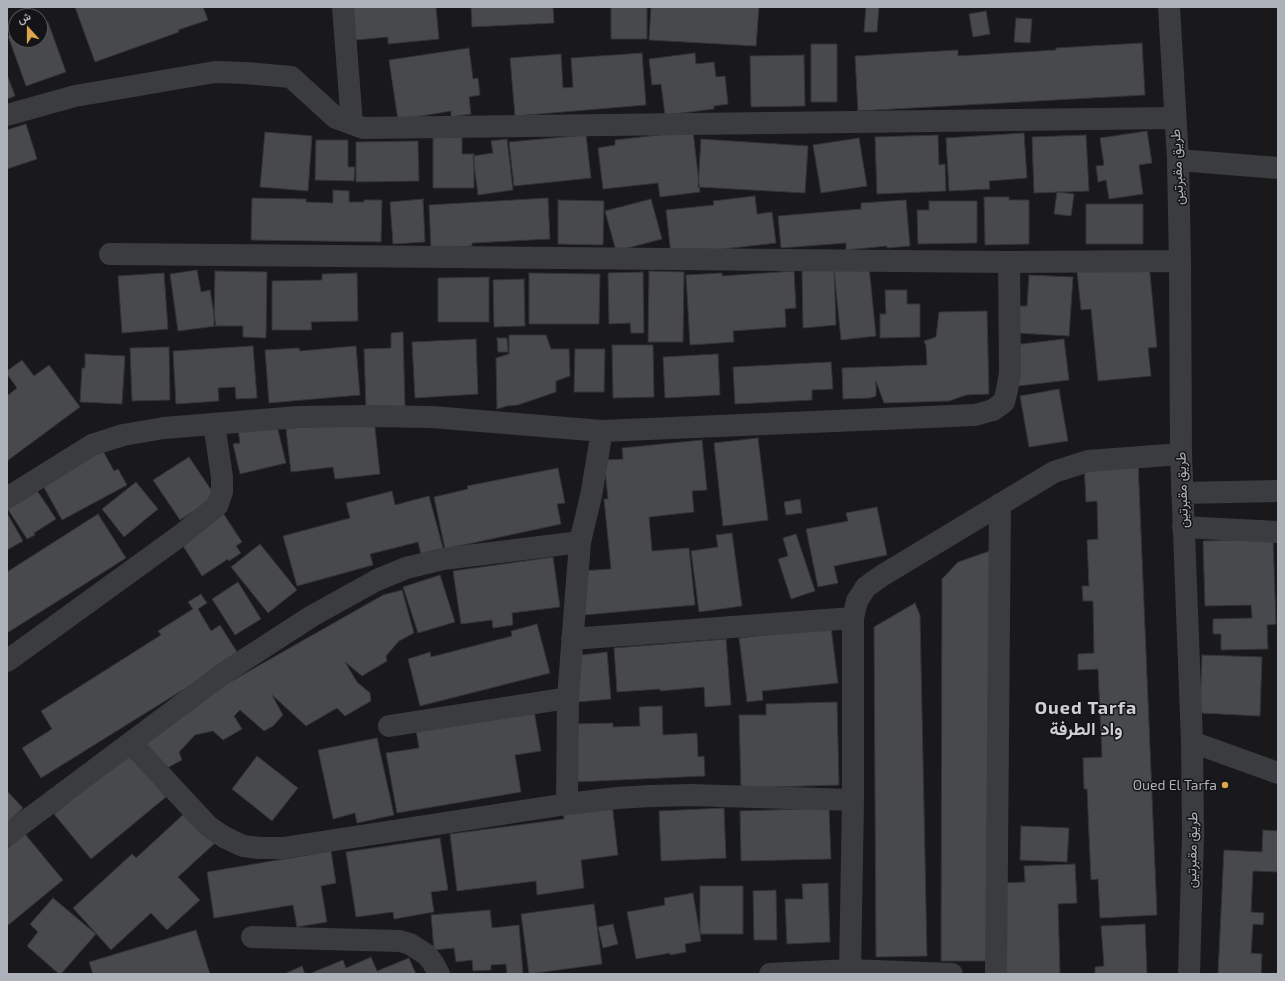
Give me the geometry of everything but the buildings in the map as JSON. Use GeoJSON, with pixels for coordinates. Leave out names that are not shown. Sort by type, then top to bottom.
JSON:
{"type":"FeatureCollection","features":[{"type":"Feature","properties":{"kind":"street"},"geometry":{"type":"LineString","coordinates":[[343,7],[352,124]]}},
{"type":"Feature","properties":{"kind":"street","name":"طريق مقبرتين"},"geometry":{"type":"LineString","coordinates":[[1169,7],[1178,160],[1181,454],[1192,742],[1192,835],[1189,974]]}},
{"type":"Feature","properties":{"kind":"street"},"geometry":{"type":"LineString","coordinates":[[7,115],[76,96],[215,72],[291,77],[336,118],[363,128],[1175,118]]}},
{"type":"Feature","properties":{"kind":"street"},"geometry":{"type":"LineString","coordinates":[[1178,160],[1278,168]]}},
{"type":"Feature","properties":{"kind":"street"},"geometry":{"type":"LineString","coordinates":[[110,254],[1009,262],[1180,261]]}},
{"type":"Feature","properties":{"kind":"street"},"geometry":{"type":"LineString","coordinates":[[7,498],[92,445],[123,435],[157,429],[214,424],[298,417],[424,416],[602,431],[975,415],[994,410],[1004,402],[1010,373],[1009,262]]}},
{"type":"Feature","properties":{"kind":"street"},"geometry":{"type":"LineString","coordinates":[[7,661],[181,535],[217,506],[222,492],[222,477],[214,424]]}},
{"type":"Feature","properties":{"kind":"street"},"geometry":{"type":"LineString","coordinates":[[567,804],[568,698],[580,542],[591,496],[602,431]]}},
{"type":"Feature","properties":{"kind":"street"},"geometry":{"type":"LineString","coordinates":[[850,970],[853,800],[853,618],[857,601],[866,587],[882,575],[1054,472],[1071,465],[1088,461],[1181,454]]}},
{"type":"Feature","properties":{"kind":"street"},"geometry":{"type":"LineString","coordinates":[[1182,493],[1278,491]]}},
{"type":"Feature","properties":{"kind":"street"},"geometry":{"type":"LineString","coordinates":[[996,974],[1000,504]]}},
{"type":"Feature","properties":{"kind":"street"},"geometry":{"type":"LineString","coordinates":[[1183,527],[1278,532]]}},
{"type":"Feature","properties":{"kind":"street"},"geometry":{"type":"LineString","coordinates":[[7,835],[224,674],[312,616],[377,580],[406,568],[443,558],[580,542]]}},
{"type":"Feature","properties":{"kind":"street"},"geometry":{"type":"LineString","coordinates":[[572,639],[853,618]]}},
{"type":"Feature","properties":{"kind":"street"},"geometry":{"type":"LineString","coordinates":[[389,726],[568,698]]}},
{"type":"Feature","properties":{"kind":"street"},"geometry":{"type":"LineString","coordinates":[[1192,742],[1278,773]]}},
{"type":"Feature","properties":{"kind":"street"},"geometry":{"type":"LineString","coordinates":[[131,743],[208,826],[224,837],[243,846],[259,848],[283,848],[567,804],[617,798],[682,795],[853,800]]}},
{"type":"Feature","properties":{"kind":"street"},"geometry":{"type":"LineString","coordinates":[[252,937],[400,941],[410,944],[427,955],[439,974]]}},
{"type":"Feature","properties":{"kind":"street"},"geometry":{"type":"LineString","coordinates":[[770,974],[850,970],[952,974]]}},
{"type":"Feature","properties":{"kind":"place","name":"Oued El Tarfa"},"geometry":{"type":"Point","coordinates":[1225,785]}},
{"type":"Feature","properties":{"kind":"district","name":"Oued Tarfa واد الطرفة"},"geometry":{"type":"Point","coordinates":[1086,718]}}]}
